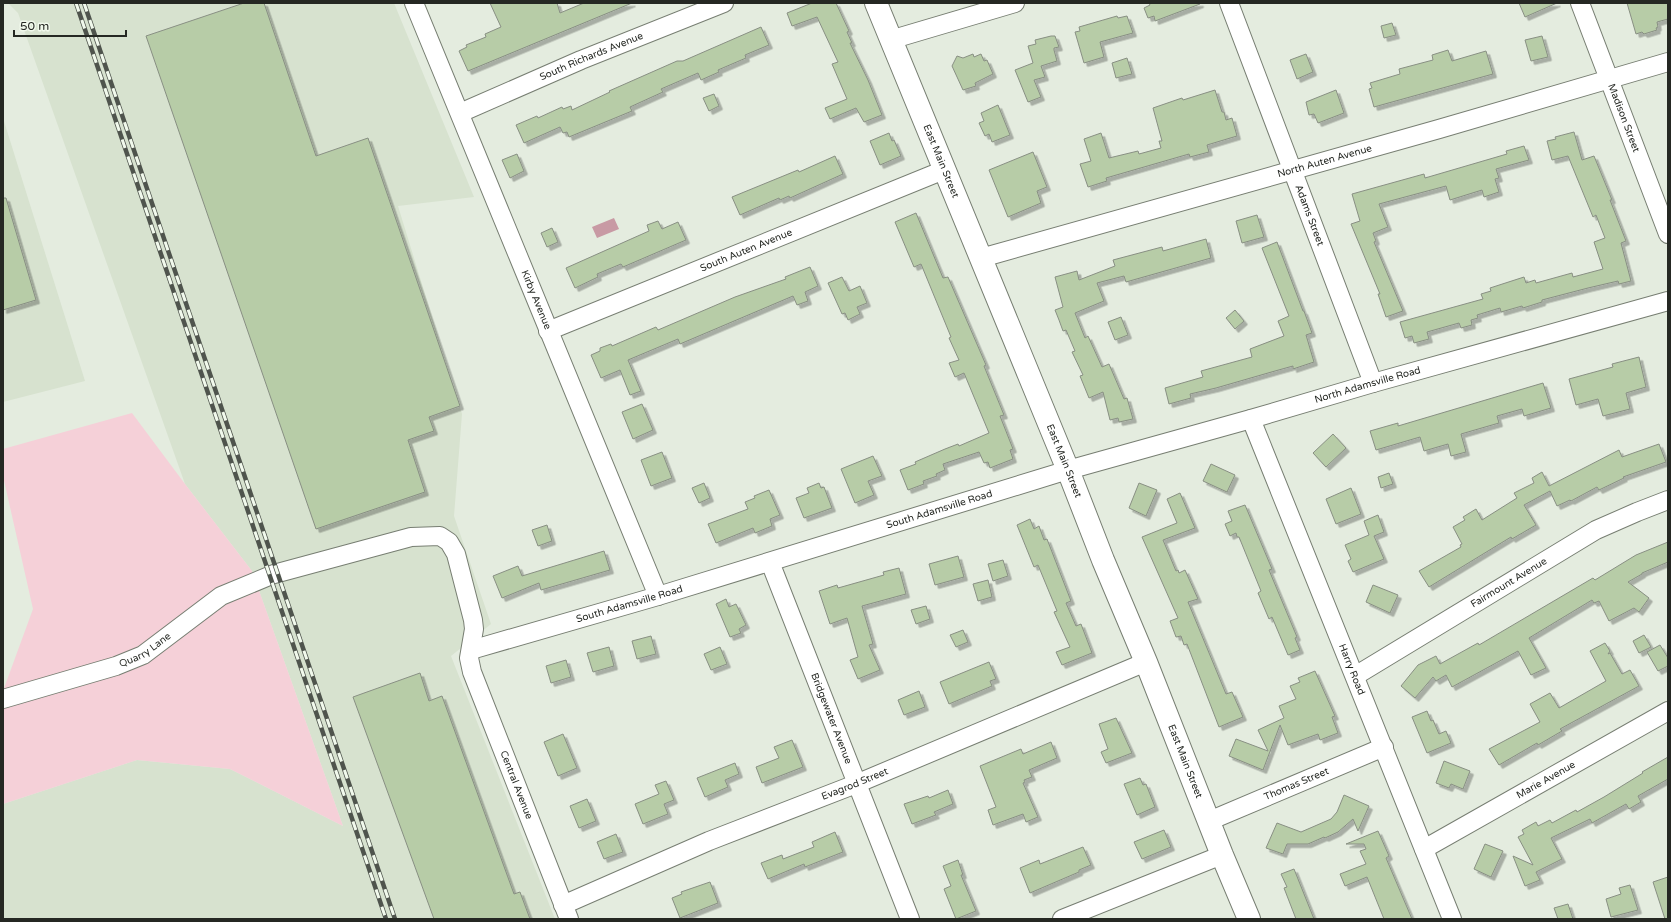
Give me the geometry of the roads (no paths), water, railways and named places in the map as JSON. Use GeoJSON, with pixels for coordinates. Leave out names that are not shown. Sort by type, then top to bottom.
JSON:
{"type":"FeatureCollection","features":[{"type":"Feature","properties":{"kind":"street","name":"Kirby Avenue"},"geometry":{"type":"LineString","coordinates":[[414,3],[658,596]]}},
{"type":"Feature","properties":{"kind":"street","name":"South Richards Avenue"},"geometry":{"type":"LineString","coordinates":[[460,113],[581,60],[724,3]]}},
{"type":"Feature","properties":{"kind":"street","name":"East Main Street"},"geometry":{"type":"LineString","coordinates":[[876,3],[1068,470],[1249,919]]}},
{"type":"Feature","properties":{"kind":"street"},"geometry":{"type":"LineString","coordinates":[[890,40],[1015,3]]}},
{"type":"Feature","properties":{"kind":"street","name":"Adams Street"},"geometry":{"type":"LineString","coordinates":[[1229,3],[1372,383]]}},
{"type":"Feature","properties":{"kind":"street","name":"Madison Street"},"geometry":{"type":"LineString","coordinates":[[1580,3],[1668,234]]}},
{"type":"Feature","properties":{"kind":"street","name":"North Auten Avenue"},"geometry":{"type":"LineString","coordinates":[[981,258],[1439,129],[1609,78],[1668,62]]}},
{"type":"Feature","properties":{"kind":"street","name":"South Auten Avenue"},"geometry":{"type":"LineString","coordinates":[[548,331],[944,170]]}},
{"type":"Feature","properties":{"kind":"street","name":"North Adamsville Road"},"geometry":{"type":"LineString","coordinates":[[1068,470],[1251,420],[1372,383],[1668,301]]}},
{"type":"Feature","properties":{"kind":"street","name":"Harry Road"},"geometry":{"type":"LineString","coordinates":[[1251,420],[1452,919]]}},
{"type":"Feature","properties":{"kind":"street","name":"South Adamsville Road"},"geometry":{"type":"LineString","coordinates":[[471,650],[658,596],[1068,470]]}},
{"type":"Feature","properties":{"kind":"street","name":"Fairmount Avenue"},"geometry":{"type":"LineString","coordinates":[[1355,676],[1596,530],[1668,500]]}},
{"type":"Feature","properties":{"kind":"street","name":"Quarry Lane"},"geometry":{"type":"LineString","coordinates":[[3,699],[116,666],[143,655],[221,596],[274,574],[411,537],[440,536],[449,542],[456,554],[471,608],[474,629],[471,650]]}},
{"type":"Feature","properties":{"kind":"street","name":"Bridgewater Avenue"},"geometry":{"type":"LineString","coordinates":[[770,562],[910,919]]}},
{"type":"Feature","properties":{"kind":"street","name":"Central Avenue"},"geometry":{"type":"LineString","coordinates":[[471,650],[469,658],[472,672],[566,912]]}},
{"type":"Feature","properties":{"kind":"street","name":"Evagrod Street"},"geometry":{"type":"LineString","coordinates":[[566,912],[709,842],[856,784],[1146,662]]}},
{"type":"Feature","properties":{"kind":"street","name":"Marie Avenue"},"geometry":{"type":"LineString","coordinates":[[1424,849],[1668,711]]}},
{"type":"Feature","properties":{"kind":"street","name":"Thomas Street"},"geometry":{"type":"LineString","coordinates":[[1209,821],[1384,747]]}},
{"type":"Feature","properties":{"kind":"street"},"geometry":{"type":"LineString","coordinates":[[1062,919],[1222,855]]}},
{"type":"Feature","properties":{"kind":"railway"},"geometry":{"type":"LineString","coordinates":[[76,3],[386,919]]}},
{"type":"Feature","properties":{"kind":"railway"},"geometry":{"type":"LineString","coordinates":[[84,3],[395,919]]}}]}
